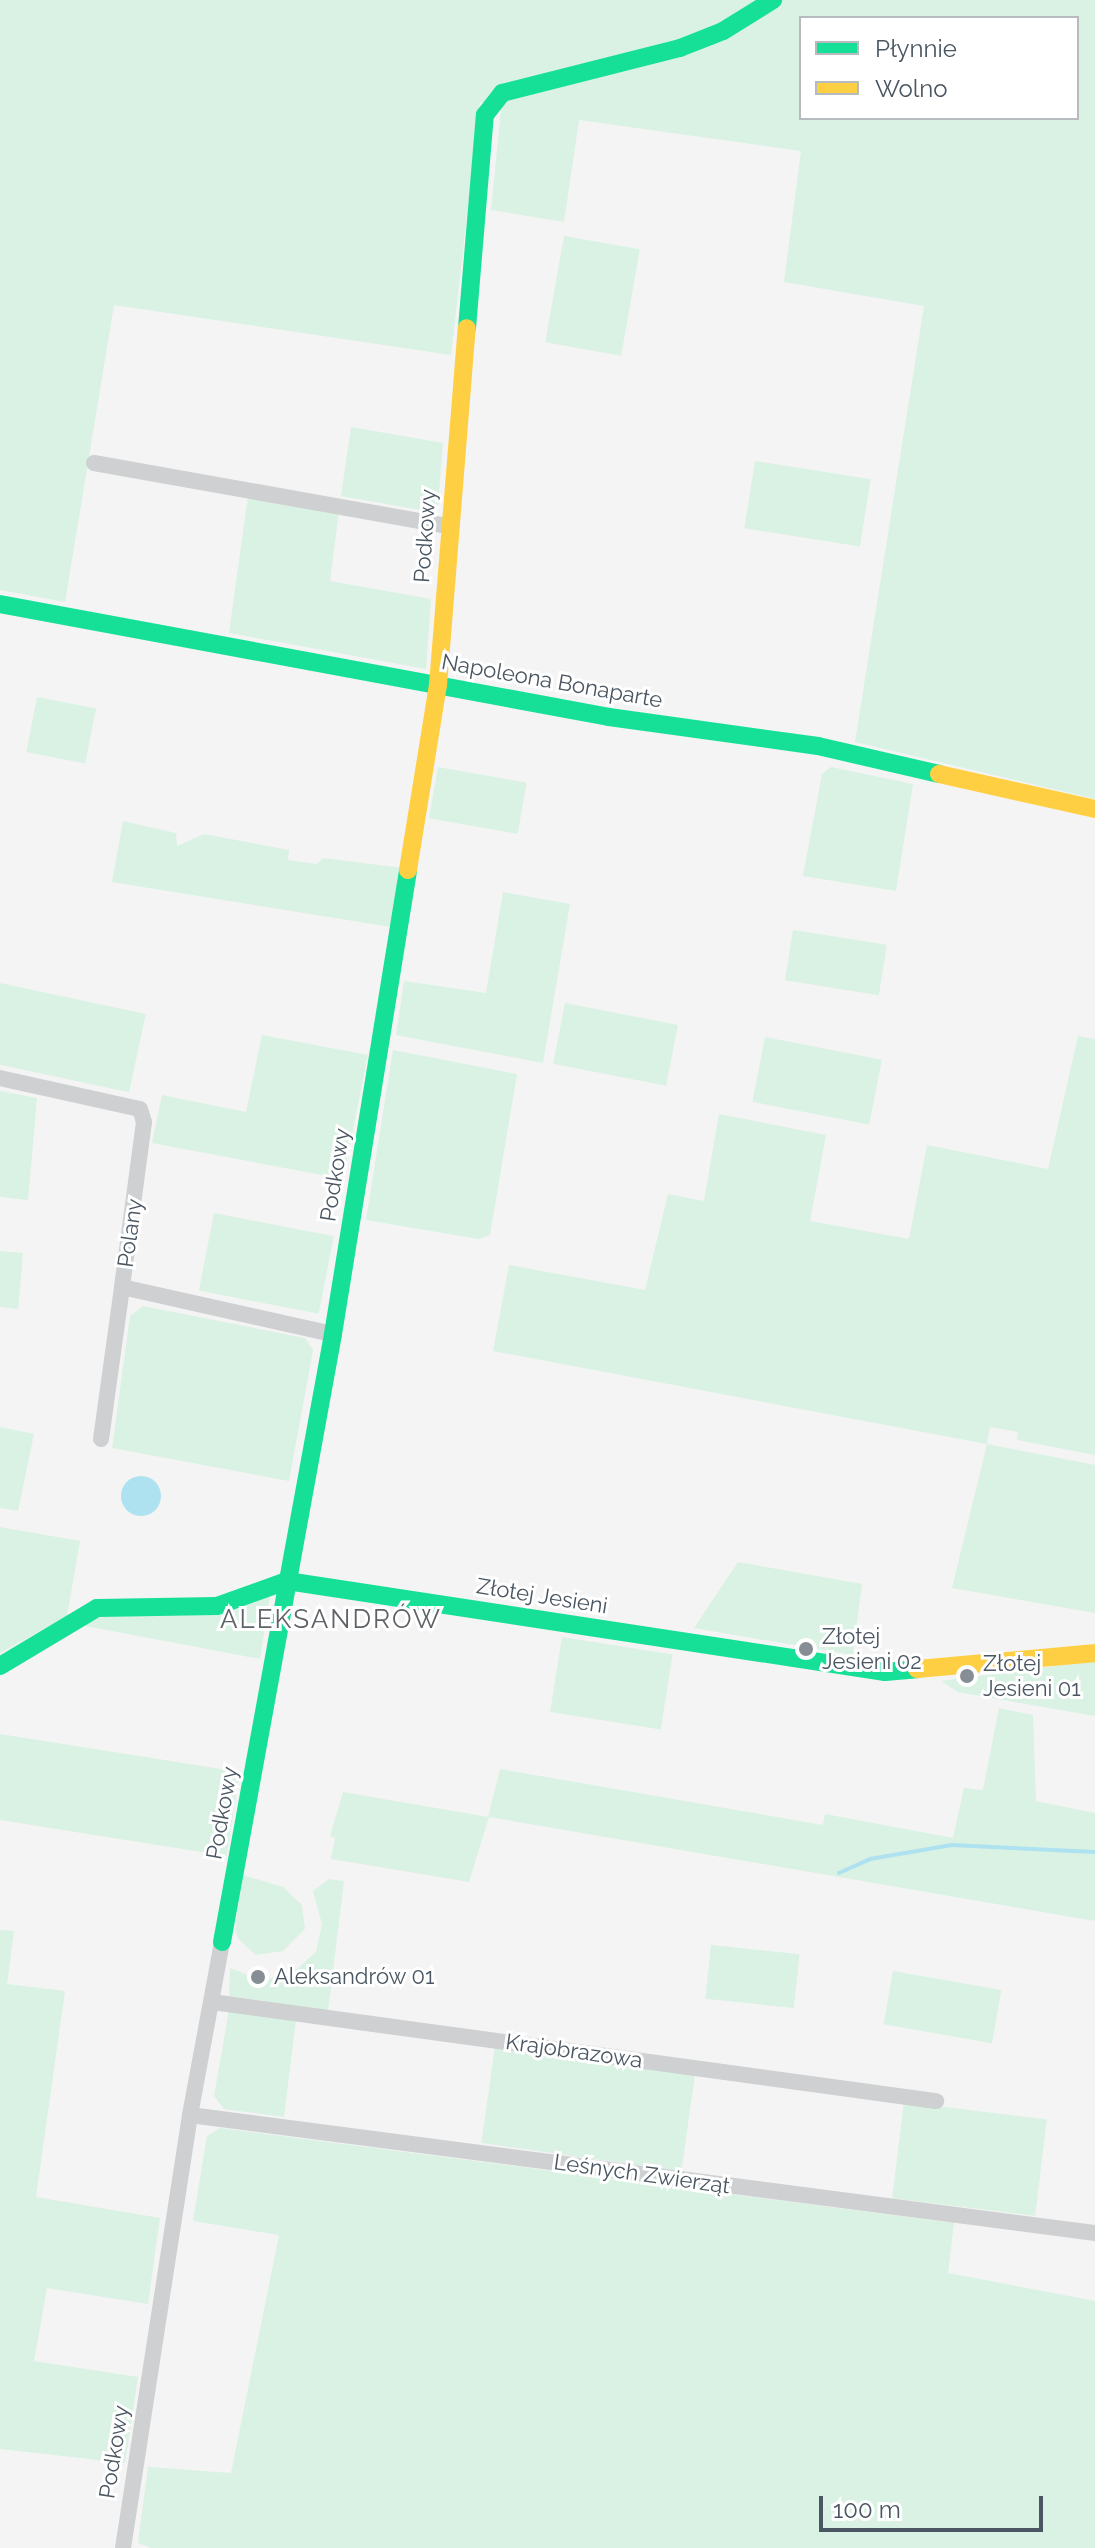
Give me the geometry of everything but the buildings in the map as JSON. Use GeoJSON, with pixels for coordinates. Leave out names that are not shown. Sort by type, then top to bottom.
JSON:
{"type":"FeatureCollection","features":[{"type":"Feature","properties":{"kind":"street","name":"Podkowy"},"geometry":{"type":"LineString","coordinates":[[123,2548],[190,2115],[333,1334],[438,685],[485,115],[502,93],[530,82],[634,63],[680,48],[723,31],[773,0]]}},
{"type":"Feature","properties":{"kind":"street"},"geometry":{"type":"LineString","coordinates":[[94,463],[449,526]]}},
{"type":"Feature","properties":{"kind":"street","name":"Napoleona Bonaparte"},"geometry":{"type":"LineString","coordinates":[[0,604],[609,717],[818,746],[1095,809]]}},
{"type":"Feature","properties":{"kind":"street","name":"Polany"},"geometry":{"type":"LineString","coordinates":[[0,1078],[140,1109],[144,1122],[122,1287],[333,1334]]}},
{"type":"Feature","properties":{"kind":"street"},"geometry":{"type":"LineString","coordinates":[[101,1439],[122,1287]]}},
{"type":"Feature","properties":{"kind":"street","name":"Złotej Jesieni"},"geometry":{"type":"LineString","coordinates":[[0,1666],[97,1608],[217,1606],[287,1581],[885,1672],[1095,1653]]}},
{"type":"Feature","properties":{"kind":"street","name":"Krajobrazowa"},"geometry":{"type":"LineString","coordinates":[[212,2002],[936,2101]]}},
{"type":"Feature","properties":{"kind":"street","name":"Leśnych Zwierząt"},"geometry":{"type":"LineString","coordinates":[[190,2115],[1095,2233]]}},
{"type":"Feature","properties":{"kind":"green space"},"geometry":{"type":"Polygon","coordinates":[[[0,0],[1095,0],[1095,799],[855,742],[924,306],[784,282],[801,151],[579,120],[564,222],[491,210],[501,109],[480,102],[451,355],[114,305],[65,602],[0,590],[0,0]]]}},
{"type":"Feature","properties":{"kind":"green space"},"geometry":{"type":"Polygon","coordinates":[[[564,236],[640,249],[621,356],[545,342],[564,236]]]}},
{"type":"Feature","properties":{"kind":"green space"},"geometry":{"type":"Polygon","coordinates":[[[351,427],[443,443],[438,507],[432,512],[341,496],[351,427]]]}},
{"type":"Feature","properties":{"kind":"green space"},"geometry":{"type":"Polygon","coordinates":[[[755,461],[871,479],[860,546],[744,528],[755,461]]]}},
{"type":"Feature","properties":{"kind":"green space"},"geometry":{"type":"Polygon","coordinates":[[[248,496],[339,511],[330,581],[431,599],[426,669],[229,633],[248,496]]]}},
{"type":"Feature","properties":{"kind":"green space"},"geometry":{"type":"Polygon","coordinates":[[[37,697],[96,708],[85,763],[26,752],[37,697]]]}},
{"type":"Feature","properties":{"kind":"green space"},"geometry":{"type":"Polygon","coordinates":[[[438,767],[527,783],[518,834],[429,818],[438,767]]]}},
{"type":"Feature","properties":{"kind":"green space"},"geometry":{"type":"Polygon","coordinates":[[[831,767],[913,784],[896,891],[803,876],[822,774],[831,767]]]}},
{"type":"Feature","properties":{"kind":"green space"},"geometry":{"type":"Polygon","coordinates":[[[123,821],[176,833],[177,846],[204,834],[289,850],[288,860],[317,864],[323,858],[403,868],[391,927],[112,882],[123,821]]]}},
{"type":"Feature","properties":{"kind":"green space"},"geometry":{"type":"Polygon","coordinates":[[[503,892],[570,904],[543,1063],[396,1035],[404,981],[486,993],[503,892]]]}},
{"type":"Feature","properties":{"kind":"green space"},"geometry":{"type":"Polygon","coordinates":[[[793,930],[887,945],[879,995],[785,980],[793,930]]]}},
{"type":"Feature","properties":{"kind":"green space"},"geometry":{"type":"Polygon","coordinates":[[[0,983],[146,1014],[129,1092],[0,1065],[0,983]]]}},
{"type":"Feature","properties":{"kind":"green space"},"geometry":{"type":"Polygon","coordinates":[[[565,1003],[678,1025],[666,1086],[553,1064],[565,1003]]]}},
{"type":"Feature","properties":{"kind":"green space"},"geometry":{"type":"Polygon","coordinates":[[[262,1035],[368,1055],[343,1179],[152,1143],[162,1095],[246,1112],[262,1035]]]}},
{"type":"Feature","properties":{"kind":"green space"},"geometry":{"type":"Polygon","coordinates":[[[1078,1036],[1095,1039],[1095,1455],[1017,1440],[1018,1432],[990,1427],[987,1444],[493,1351],[509,1265],[645,1290],[668,1194],[704,1201],[719,1114],[826,1135],[810,1221],[909,1239],[927,1145],[1048,1169],[1078,1036]]]}},
{"type":"Feature","properties":{"kind":"green space"},"geometry":{"type":"Polygon","coordinates":[[[765,1037],[882,1060],[869,1124],[752,1102],[765,1037]]]}},
{"type":"Feature","properties":{"kind":"green space"},"geometry":{"type":"Polygon","coordinates":[[[393,1050],[517,1074],[490,1235],[479,1239],[366,1220],[393,1050]]]}},
{"type":"Feature","properties":{"kind":"green space"},"geometry":{"type":"Polygon","coordinates":[[[0,1091],[37,1098],[28,1200],[0,1197],[0,1091]]]}},
{"type":"Feature","properties":{"kind":"green space"},"geometry":{"type":"Polygon","coordinates":[[[214,1213],[334,1236],[319,1314],[199,1291],[214,1213]]]}},
{"type":"Feature","properties":{"kind":"green space"},"geometry":{"type":"Polygon","coordinates":[[[0,1251],[23,1253],[18,1309],[0,1307],[0,1251]]]}},
{"type":"Feature","properties":{"kind":"green space"},"geometry":{"type":"Polygon","coordinates":[[[143,1306],[305,1338],[313,1350],[289,1481],[112,1448],[130,1316],[143,1306]]]}},
{"type":"Feature","properties":{"kind":"green space"},"geometry":{"type":"Polygon","coordinates":[[[0,1427],[34,1434],[18,1511],[0,1508],[0,1427]]]}},
{"type":"Feature","properties":{"kind":"green space"},"geometry":{"type":"Polygon","coordinates":[[[987,1444],[1095,1465],[1095,1613],[952,1588],[987,1444]]]}},
{"type":"Feature","properties":{"kind":"green space"},"geometry":{"type":"Polygon","coordinates":[[[0,1527],[80,1541],[67,1616],[0,1653],[0,1527]]]}},
{"type":"Feature","properties":{"kind":"green space"},"geometry":{"type":"Polygon","coordinates":[[[738,1562],[862,1584],[853,1655],[694,1628],[738,1562]]]}},
{"type":"Feature","properties":{"kind":"green space"},"geometry":{"type":"Polygon","coordinates":[[[270,1596],[260,1659],[75,1624],[89,1619],[270,1596]]]}},
{"type":"Feature","properties":{"kind":"green space"},"geometry":{"type":"Polygon","coordinates":[[[562,1637],[673,1655],[661,1730],[550,1712],[562,1637]]]}},
{"type":"Feature","properties":{"kind":"green space"},"geometry":{"type":"Polygon","coordinates":[[[1095,1661],[1095,1716],[958,1692],[941,1681],[1095,1661]]]}},
{"type":"Feature","properties":{"kind":"green space"},"geometry":{"type":"Polygon","coordinates":[[[999,1708],[1033,1715],[1036,1801],[1095,1813],[1095,1921],[489,1817],[469,1882],[331,1859],[335,1838],[330,1836],[343,1792],[488,1817],[500,1769],[823,1825],[825,1814],[953,1838],[964,1788],[983,1790],[999,1708]]]}},
{"type":"Feature","properties":{"kind":"green space"},"geometry":{"type":"Polygon","coordinates":[[[0,1734],[240,1772],[227,1856],[0,1820],[0,1734]]]}},
{"type":"Feature","properties":{"kind":"green space"},"geometry":{"type":"Polygon","coordinates":[[[243,1875],[283,1887],[302,1905],[305,1929],[283,1951],[256,1955],[239,1940],[235,1930],[243,1875]]]}},
{"type":"Feature","properties":{"kind":"green space"},"geometry":{"type":"Polygon","coordinates":[[[329,1879],[344,1881],[328,2011],[229,1996],[230,1968],[263,1981],[297,1969],[316,1952],[322,1924],[313,1891],[329,1879]]]}},
{"type":"Feature","properties":{"kind":"green space"},"geometry":{"type":"Polygon","coordinates":[[[0,1930],[14,1931],[7,1984],[65,1991],[36,2197],[160,2218],[148,2304],[47,2288],[34,2361],[138,2377],[125,2463],[0,2449],[0,1930]]]}},
{"type":"Feature","properties":{"kind":"green space"},"geometry":{"type":"Polygon","coordinates":[[[711,1945],[800,1954],[794,2008],[705,1999],[711,1945]]]}},
{"type":"Feature","properties":{"kind":"green space"},"geometry":{"type":"Polygon","coordinates":[[[893,1971],[1001,1990],[992,2043],[884,2024],[893,1971]]]}},
{"type":"Feature","properties":{"kind":"green space"},"geometry":{"type":"Polygon","coordinates":[[[229,2010],[296,2020],[284,2117],[224,2109],[214,2096],[229,2010]]]}},
{"type":"Feature","properties":{"kind":"green space"},"geometry":{"type":"Polygon","coordinates":[[[495,2046],[695,2074],[681,2171],[481,2143],[495,2046]]]}},
{"type":"Feature","properties":{"kind":"green space"},"geometry":{"type":"Polygon","coordinates":[[[904,2102],[1047,2120],[1035,2216],[892,2198],[904,2102]]]}},
{"type":"Feature","properties":{"kind":"green space"},"geometry":{"type":"Polygon","coordinates":[[[220,2128],[954,2223],[948,2273],[1095,2301],[1095,2548],[151,2548],[138,2543],[148,2467],[231,2473],[279,2235],[193,2221],[207,2136],[220,2128]]]}},
{"type":"Feature","properties":{"kind":"water"},"geometry":{"type":"Polygon","coordinates":[[[141,1476],[155,1482],[161,1496],[155,1510],[141,1516],[127,1510],[121,1496],[127,1482],[141,1476]]]}},
{"type":"Feature","properties":{"kind":"waterway"},"geometry":{"type":"LineString","coordinates":[[839,1873],[870,1859],[952,1845],[1095,1852]]}},
{"type":"Feature","properties":{"kind":"traffic: fast"},"geometry":{"type":"LineString","coordinates":[[467,328],[485,115],[502,93],[680,48],[723,31],[773,0]]}},
{"type":"Feature","properties":{"kind":"traffic: fast"},"geometry":{"type":"LineString","coordinates":[[0,604],[609,717],[818,746],[939,774]]}},
{"type":"Feature","properties":{"kind":"traffic: fast"},"geometry":{"type":"LineString","coordinates":[[222,1942],[333,1334],[408,870]]}},
{"type":"Feature","properties":{"kind":"traffic: fast"},"geometry":{"type":"LineString","coordinates":[[0,1666],[97,1608],[217,1606],[287,1581],[885,1672],[917,1669]]}},
{"type":"Feature","properties":{"kind":"traffic: slow"},"geometry":{"type":"LineString","coordinates":[[408,870],[438,685],[467,328]]}},
{"type":"Feature","properties":{"kind":"traffic: slow"},"geometry":{"type":"LineString","coordinates":[[939,774],[1095,809]]}},
{"type":"Feature","properties":{"kind":"traffic: slow"},"geometry":{"type":"LineString","coordinates":[[917,1669],[1095,1653]]}},
{"type":"Feature","properties":{"kind":"place","name":"Złotej Jesieni 02"},"geometry":{"type":"Point","coordinates":[806,1649]}},
{"type":"Feature","properties":{"kind":"place","name":"Złotej Jesieni 01"},"geometry":{"type":"Point","coordinates":[967,1676]}},
{"type":"Feature","properties":{"kind":"place","name":"Aleksandrów 01"},"geometry":{"type":"Point","coordinates":[258,1977]}},
{"type":"Feature","properties":{"kind":"district","name":"ALEKSANDRÓW"},"geometry":{"type":"Point","coordinates":[331,1620]}}]}
